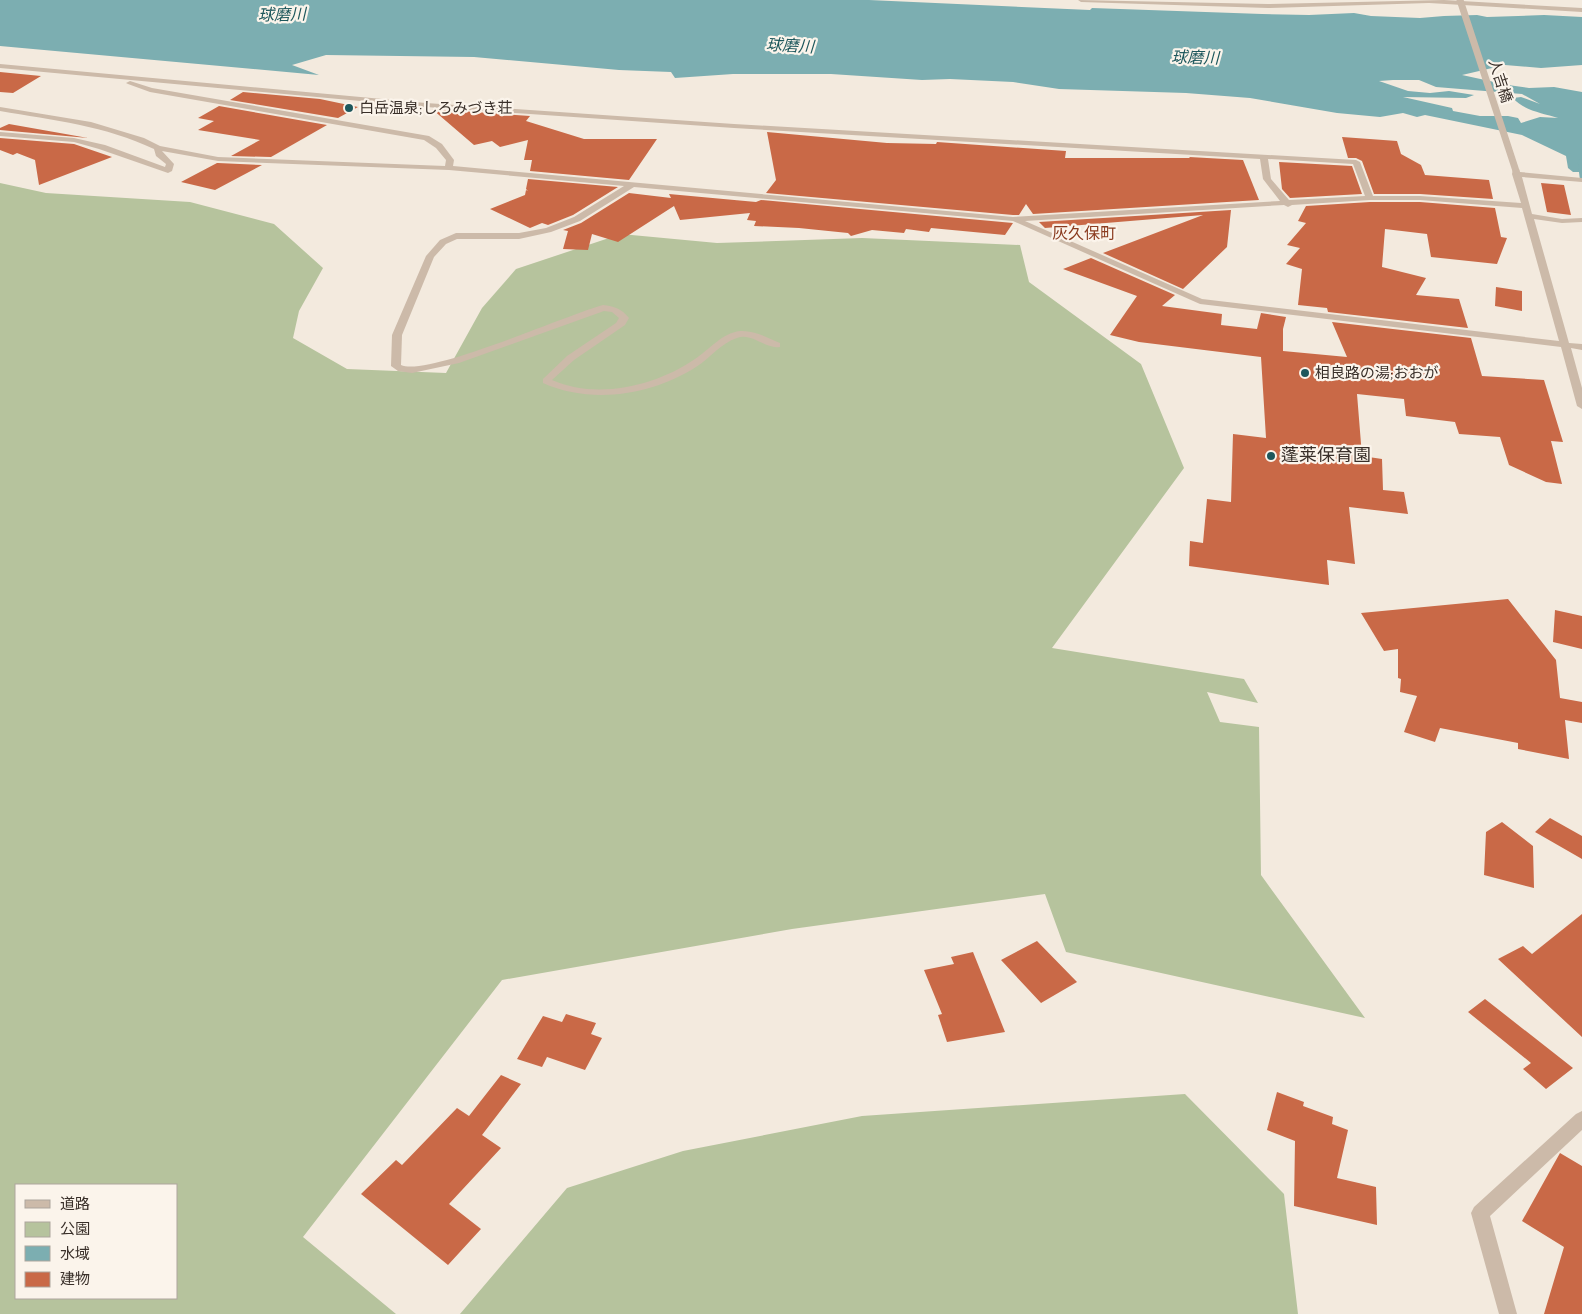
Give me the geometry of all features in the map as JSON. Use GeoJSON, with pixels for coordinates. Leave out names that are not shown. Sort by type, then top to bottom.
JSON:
{"type":"FeatureCollection","features":[{"type":"Feature","properties":{"kind":"street"},"geometry":{"type":"LineString","coordinates":[[1080,0],[1268,6],[1429,1],[1582,10]]}},
{"type":"Feature","properties":{"kind":"street","name":"人吉橋"},"geometry":{"type":"LineString","coordinates":[[1460,0],[1516,172],[1582,406]]}},
{"type":"Feature","properties":{"kind":"street"},"geometry":{"type":"LineString","coordinates":[[0,66],[426,105],[734,126],[1356,162],[1370,198]]}},
{"type":"Feature","properties":{"kind":"street"},"geometry":{"type":"LineString","coordinates":[[123,78],[127,82],[150,90],[426,138],[434,142],[447,155],[450,160],[449,168]]}},
{"type":"Feature","properties":{"kind":"street"},"geometry":{"type":"LineString","coordinates":[[0,109],[91,124],[141,140],[158,148],[218,159],[449,168],[1013,219],[1134,211],[1288,205],[1370,198],[1420,198],[1525,206]]}},
{"type":"Feature","properties":{"kind":"street"},"geometry":{"type":"LineString","coordinates":[[0,134],[74,140],[102,146],[168,172],[170,164],[159,154],[158,148]]}},
{"type":"Feature","properties":{"kind":"street"},"geometry":{"type":"LineString","coordinates":[[1264,156],[1267,179],[1288,205]]}},
{"type":"Feature","properties":{"kind":"street"},"geometry":{"type":"LineString","coordinates":[[1516,172],[1582,180]]}},
{"type":"Feature","properties":{"kind":"street"},"geometry":{"type":"LineString","coordinates":[[632,185],[576,219],[548,230],[519,236],[456,236],[443,242],[430,256],[406,310],[397,334],[396,366],[401,369],[412,370],[456,361],[604,308],[610,308],[621,313],[624,318],[620,325],[564,364],[551,374],[546,381],[555,387],[571,389],[636,388],[658,382],[698,362],[739,334],[777,344]]}},
{"type":"Feature","properties":{"kind":"street"},"geometry":{"type":"LineString","coordinates":[[1528,216],[1562,221],[1582,220]]}},
{"type":"Feature","properties":{"kind":"street"},"geometry":{"type":"LineString","coordinates":[[1013,219],[1200,302],[1582,347]]}},
{"type":"Feature","properties":{"kind":"street"},"geometry":{"type":"LineString","coordinates":[[1508,1314],[1480,1213],[1582,1119]]}},
{"type":"Feature","properties":{"kind":"green space"},"geometry":{"type":"Polygon","coordinates":[[[0,183],[46,193],[190,202],[274,224],[323,268],[299,311],[293,338],[347,369],[446,373],[482,308],[516,269],[621,234],[717,243],[862,238],[1020,245],[1029,282],[1141,364],[1184,468],[1052,648],[1244,679],[1258,703],[1207,692],[1220,722],[1259,727],[1261,875],[1365,1018],[1066,952],[1045,894],[792,929],[502,980],[303,1237],[396,1314],[0,1314],[0,183]]]}},
{"type":"Feature","properties":{"kind":"green space"},"geometry":{"type":"Polygon","coordinates":[[[1185,1094],[1284,1194],[1298,1314],[460,1314],[567,1188],[683,1151],[862,1116],[1185,1094]]]}},
{"type":"Feature","properties":{"kind":"water","name":"球磨川"},"geometry":{"type":"Polygon","coordinates":[[[0,0],[869,0],[1090,10],[1092,8],[1309,15],[1354,13],[1371,16],[1420,18],[1477,15],[1487,17],[1544,15],[1582,17],[1582,65],[1541,68],[1505,65],[1462,75],[1529,88],[1554,87],[1582,92],[1582,172],[1573,172],[1568,168],[1566,156],[1522,135],[1425,115],[1417,117],[1403,113],[1380,117],[1337,113],[1250,98],[1186,93],[1059,89],[1013,82],[950,79],[922,80],[831,74],[733,74],[675,78],[671,72],[619,70],[474,57],[326,55],[292,65],[319,75],[0,46],[0,0]],[[1419,80],[1379,81],[1408,91],[1430,93],[1449,91],[1474,95],[1466,98],[1403,97],[1452,108],[1453,111],[1480,116],[1508,116],[1518,118],[1521,123],[1540,117],[1558,118],[1528,109],[1513,98],[1521,97],[1540,104],[1522,94],[1436,87],[1419,80]]]}},
{"type":"Feature","properties":{"kind":"building"},"geometry":{"type":"Polygon","coordinates":[[[0,72],[41,76],[13,93],[0,92],[0,72]]]}},
{"type":"Feature","properties":{"kind":"building"},"geometry":{"type":"Polygon","coordinates":[[[243,92],[320,99],[358,107],[338,118],[230,100],[243,92]]]}},
{"type":"Feature","properties":{"kind":"building"},"geometry":{"type":"Polygon","coordinates":[[[219,106],[327,125],[271,157],[231,156],[260,140],[198,130],[214,121],[198,118],[219,106]]]}},
{"type":"Feature","properties":{"kind":"building"},"geometry":{"type":"Polygon","coordinates":[[[432,109],[530,116],[526,121],[584,139],[657,139],[629,180],[530,171],[532,160],[524,160],[528,140],[500,147],[492,141],[474,145],[432,109]]]}},
{"type":"Feature","properties":{"kind":"building"},"geometry":{"type":"Polygon","coordinates":[[[9,124],[88,138],[0,130],[0,128],[9,124]]]}},
{"type":"Feature","properties":{"kind":"building"},"geometry":{"type":"Polygon","coordinates":[[[767,132],[887,143],[936,144],[937,142],[1066,151],[1065,158],[1189,157],[1243,160],[1259,200],[1033,214],[1026,204],[1019,215],[1013,215],[766,193],[776,180],[767,132]]]}},
{"type":"Feature","properties":{"kind":"building"},"geometry":{"type":"Polygon","coordinates":[[[1342,137],[1397,141],[1401,154],[1421,165],[1425,175],[1489,180],[1493,199],[1420,194],[1374,194],[1362,161],[1356,158],[1348,158],[1342,137]]]}},
{"type":"Feature","properties":{"kind":"building"},"geometry":{"type":"Polygon","coordinates":[[[0,138],[74,144],[112,157],[39,185],[35,160],[17,153],[13,155],[0,150],[0,138]]]}},
{"type":"Feature","properties":{"kind":"building"},"geometry":{"type":"Polygon","coordinates":[[[1279,162],[1352,166],[1362,194],[1290,198],[1282,189],[1279,162]]]}},
{"type":"Feature","properties":{"kind":"building"},"geometry":{"type":"Polygon","coordinates":[[[217,163],[262,165],[215,190],[181,182],[217,163]]]}},
{"type":"Feature","properties":{"kind":"building"},"geometry":{"type":"Polygon","coordinates":[[[528,179],[618,187],[573,215],[548,225],[542,223],[530,228],[490,209],[525,195],[526,190],[528,191],[526,189],[528,179]]]}},
{"type":"Feature","properties":{"kind":"building"},"geometry":{"type":"Polygon","coordinates":[[[1541,183],[1564,185],[1571,215],[1547,212],[1541,183]]]}},
{"type":"Feature","properties":{"kind":"building"},"geometry":{"type":"Polygon","coordinates":[[[629,193],[671,198],[669,194],[756,202],[761,200],[1013,223],[1005,235],[931,228],[929,232],[906,229],[904,233],[872,230],[851,236],[848,233],[754,226],[756,221],[747,220],[750,213],[680,220],[674,206],[618,242],[592,234],[588,250],[563,249],[568,231],[563,230],[581,223],[629,193]]]}},
{"type":"Feature","properties":{"kind":"building"},"geometry":{"type":"Polygon","coordinates":[[[1370,202],[1420,202],[1495,208],[1501,237],[1507,238],[1497,264],[1431,257],[1427,234],[1385,229],[1382,267],[1426,278],[1416,295],[1459,299],[1468,328],[1328,312],[1327,308],[1298,305],[1302,269],[1286,264],[1300,248],[1287,245],[1306,223],[1298,221],[1306,206],[1370,202]]]}},
{"type":"Feature","properties":{"kind":"building"},"geometry":{"type":"Polygon","coordinates":[[[1231,210],[1227,247],[1183,289],[1103,253],[1203,215],[1045,228],[1039,222],[1231,210]]]}},
{"type":"Feature","properties":{"kind":"building"},"geometry":{"type":"Polygon","coordinates":[[[1091,258],[1175,295],[1162,306],[1222,314],[1221,325],[1257,329],[1261,313],[1286,317],[1283,329],[1283,351],[1347,357],[1332,322],[1471,338],[1482,376],[1544,380],[1563,442],[1551,441],[1562,484],[1546,482],[1509,465],[1500,437],[1459,434],[1455,422],[1406,416],[1404,399],[1357,394],[1362,456],[1382,459],[1383,490],[1404,492],[1408,514],[1349,507],[1355,564],[1327,560],[1329,585],[1189,566],[1190,541],[1203,543],[1207,499],[1231,502],[1233,434],[1266,438],[1261,357],[1139,342],[1110,335],[1137,296],[1063,269],[1091,258]]]}},
{"type":"Feature","properties":{"kind":"building"},"geometry":{"type":"Polygon","coordinates":[[[1496,287],[1522,291],[1522,311],[1495,306],[1496,287]]]}},
{"type":"Feature","properties":{"kind":"building"},"geometry":{"type":"Polygon","coordinates":[[[1508,599],[1556,660],[1560,698],[1582,702],[1582,723],[1565,720],[1569,759],[1518,749],[1518,743],[1440,728],[1435,742],[1404,732],[1417,696],[1400,692],[1401,679],[1398,678],[1398,649],[1384,651],[1361,613],[1508,599]]]}},
{"type":"Feature","properties":{"kind":"building"},"geometry":{"type":"Polygon","coordinates":[[[1555,610],[1582,616],[1582,649],[1553,642],[1555,610]]]}},
{"type":"Feature","properties":{"kind":"building"},"geometry":{"type":"Polygon","coordinates":[[[1550,818],[1582,836],[1582,859],[1535,832],[1550,818]]]}},
{"type":"Feature","properties":{"kind":"building"},"geometry":{"type":"Polygon","coordinates":[[[1502,822],[1533,846],[1534,888],[1484,875],[1486,832],[1502,822]]]}},
{"type":"Feature","properties":{"kind":"building"},"geometry":{"type":"Polygon","coordinates":[[[1582,914],[1582,1037],[1498,959],[1523,946],[1532,954],[1582,914]]]}},
{"type":"Feature","properties":{"kind":"building"},"geometry":{"type":"Polygon","coordinates":[[[1037,941],[1077,982],[1041,1003],[1001,960],[1037,941]]]}},
{"type":"Feature","properties":{"kind":"building"},"geometry":{"type":"Polygon","coordinates":[[[973,952],[1005,1032],[947,1042],[938,1015],[942,1014],[924,970],[954,964],[951,957],[973,952]]]}},
{"type":"Feature","properties":{"kind":"building"},"geometry":{"type":"Polygon","coordinates":[[[1485,999],[1573,1068],[1546,1089],[1523,1069],[1531,1063],[1468,1012],[1485,999]]]}},
{"type":"Feature","properties":{"kind":"building"},"geometry":{"type":"Polygon","coordinates":[[[566,1014],[596,1023],[591,1034],[602,1038],[585,1070],[547,1057],[542,1067],[517,1059],[543,1016],[562,1022],[566,1014]]]}},
{"type":"Feature","properties":{"kind":"building"},"geometry":{"type":"Polygon","coordinates":[[[501,1075],[521,1084],[482,1135],[501,1148],[449,1204],[481,1229],[448,1265],[361,1194],[396,1160],[402,1165],[457,1108],[469,1116],[501,1075]]]}},
{"type":"Feature","properties":{"kind":"building"},"geometry":{"type":"Polygon","coordinates":[[[1277,1092],[1304,1102],[1303,1106],[1333,1117],[1332,1124],[1348,1130],[1337,1178],[1376,1187],[1377,1225],[1294,1206],[1295,1141],[1267,1130],[1277,1092]]]}},
{"type":"Feature","properties":{"kind":"building"},"geometry":{"type":"Polygon","coordinates":[[[1560,1153],[1582,1166],[1582,1314],[1544,1314],[1564,1247],[1522,1221],[1560,1153]]]}},
{"type":"Feature","properties":{"kind":"waterway"},"geometry":{"type":"LineString","coordinates":[[1580,162],[1582,178]]}},
{"type":"Feature","properties":{"kind":"place","name":"白岳温泉;しろみづき荘"},"geometry":{"type":"Point","coordinates":[349,108]}},
{"type":"Feature","properties":{"kind":"place","name":"相良路の湯;おおが"},"geometry":{"type":"Point","coordinates":[1305,373]}},
{"type":"Feature","properties":{"kind":"place","name":"蓬莱保育園"},"geometry":{"type":"Point","coordinates":[1271,456]}},
{"type":"Feature","properties":{"kind":"district","name":"灰久保町"},"geometry":{"type":"Point","coordinates":[1084,234]}}]}
